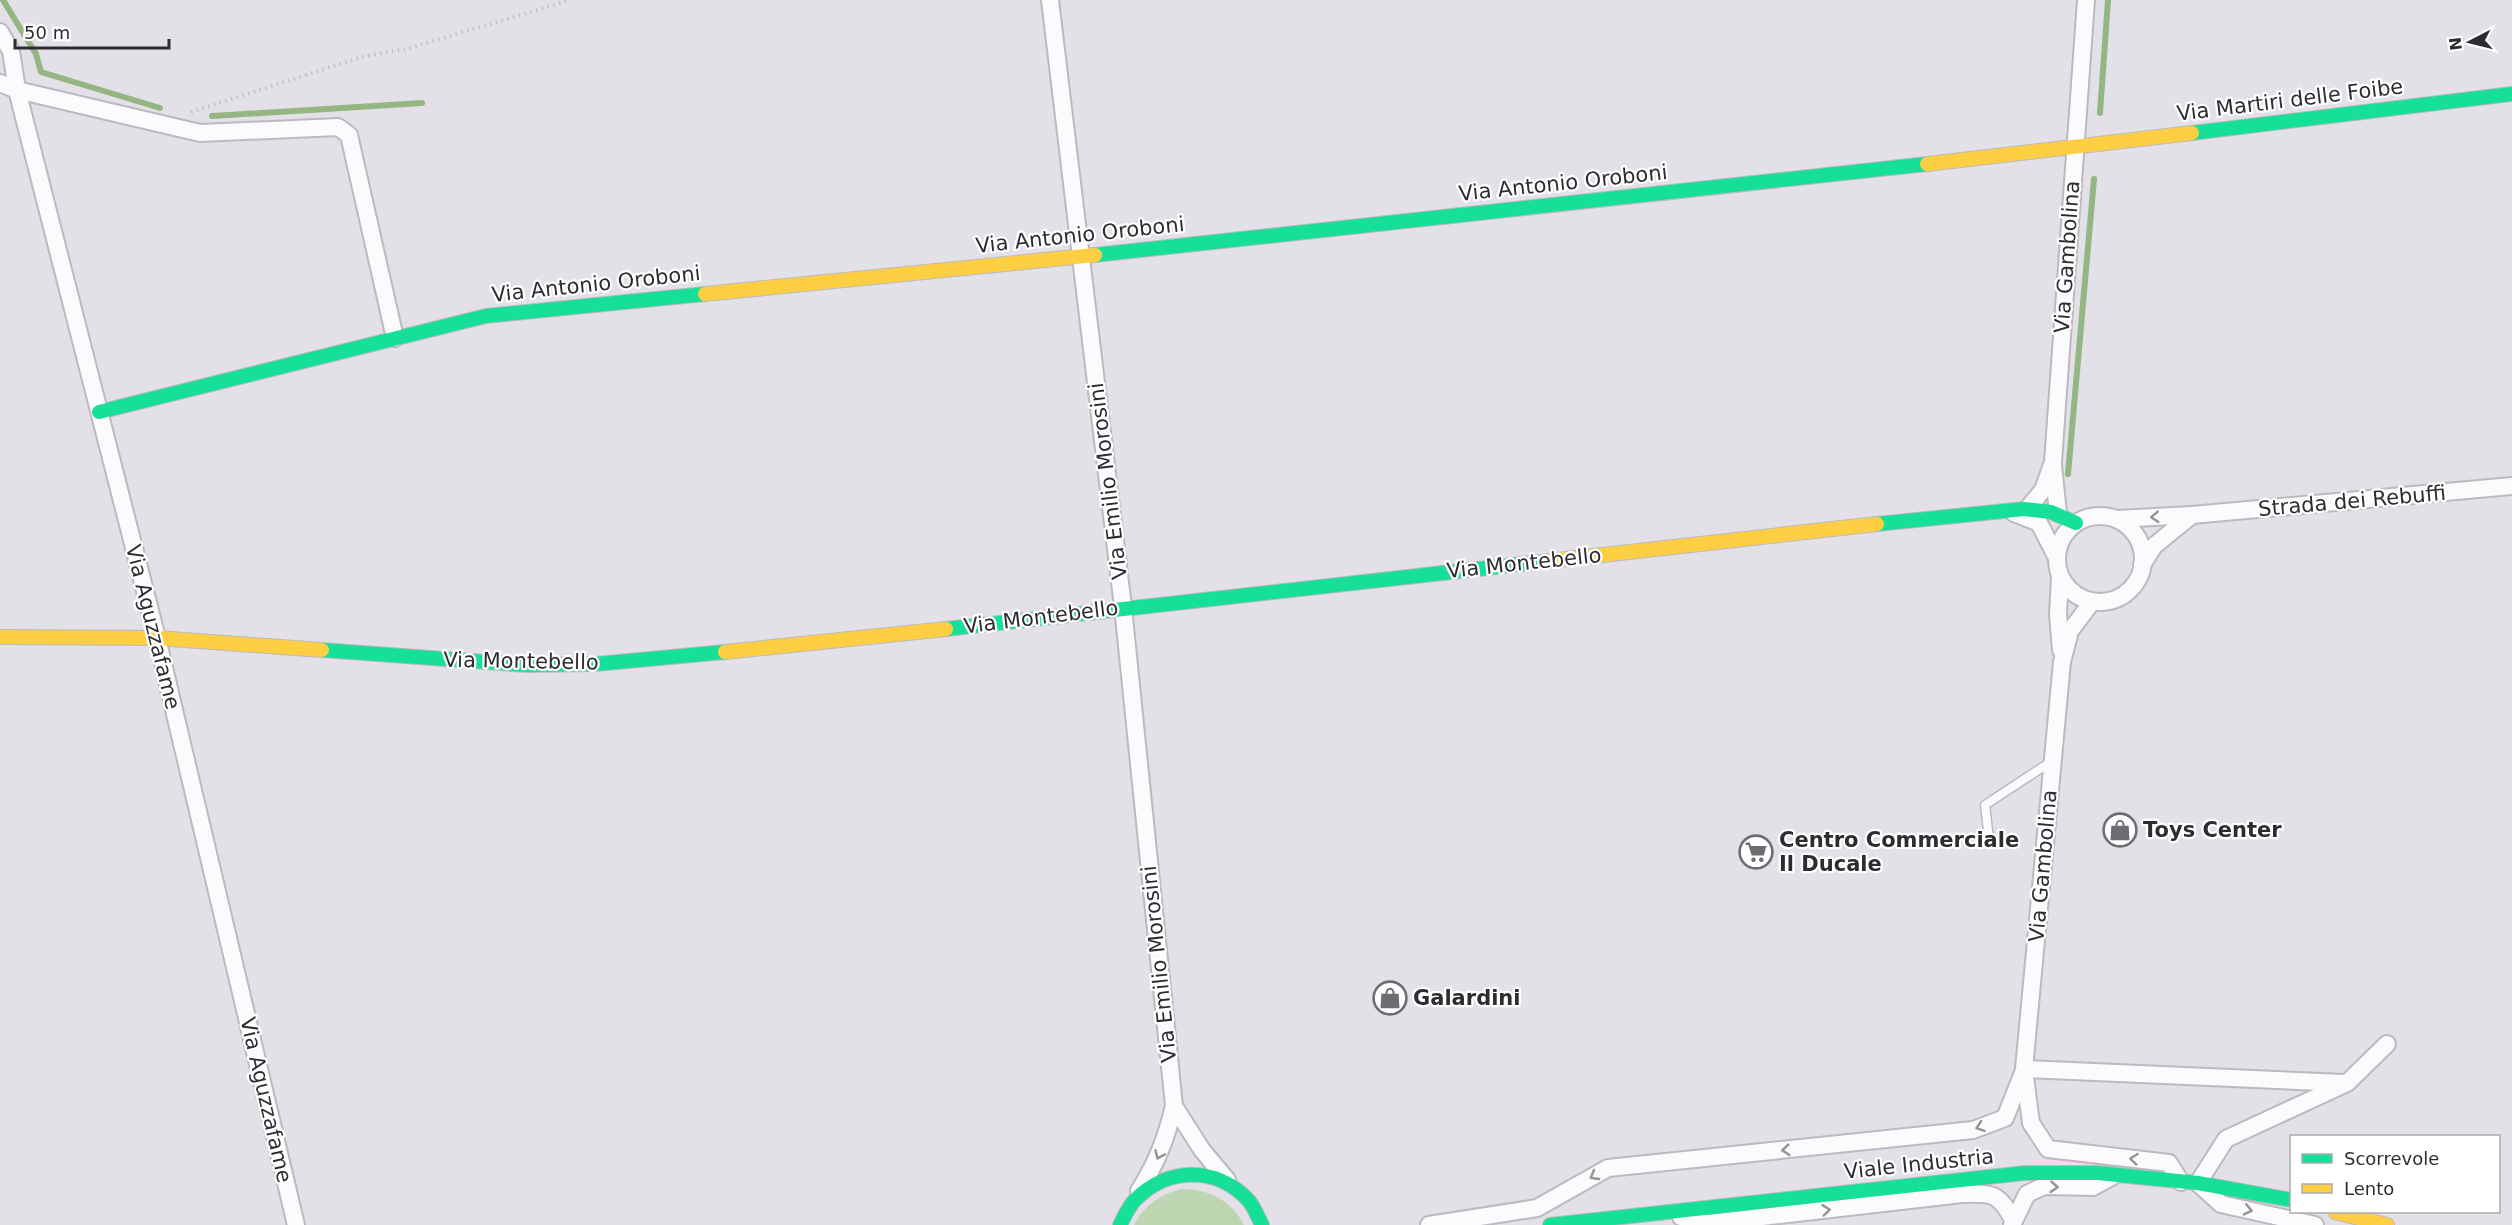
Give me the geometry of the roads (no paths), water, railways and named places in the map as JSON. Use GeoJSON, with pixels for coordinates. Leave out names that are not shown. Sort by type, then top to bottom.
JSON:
{"type":"FeatureCollection","features":[{"type":"Feature","properties":{"kind":"street","name":"Via Emilio Morosini"},"geometry":{"type":"LineString","coordinates":[[1050,0],[1124,607],[1174,1106],[1166,1140],[1134,1200]]}},
{"type":"Feature","properties":{"kind":"street","name":"Via Gambolina"},"geometry":{"type":"LineString","coordinates":[[2028,508],[2043,490],[2053,462],[2086,0]]}},
{"type":"Feature","properties":{"kind":"street","name":"Via Aguzzafame"},"geometry":{"type":"LineString","coordinates":[[0,33],[11,51],[17,90],[156,638],[296,1225]]}},
{"type":"Feature","properties":{"kind":"street"},"geometry":{"type":"LineString","coordinates":[[0,83],[17,90],[200,133],[338,127],[349,135],[395,339]]}},
{"type":"Feature","properties":{"kind":"street","name":"Via Martiri delle Foibe"},"geometry":{"type":"LineString","coordinates":[[2074,148],[2512,94]]}},
{"type":"Feature","properties":{"kind":"street","name":"Via Antonio Oroboni"},"geometry":{"type":"LineString","coordinates":[[99,412],[486,316],[1081,256],[2074,148]]}},
{"type":"Feature","properties":{"kind":"street"},"geometry":{"type":"LineString","coordinates":[[2053,462],[2058,489],[2058,513]]}},
{"type":"Feature","properties":{"kind":"street","name":"Strada dei Rebuffi"},"geometry":{"type":"LineString","coordinates":[[2117,519],[2192,515],[2512,486]]}},
{"type":"Feature","properties":{"kind":"street"},"geometry":{"type":"LineString","coordinates":[[2005,510],[2028,508],[2058,513],[2076,522]]}},
{"type":"Feature","properties":{"kind":"street","name":"Via Montebello"},"geometry":{"type":"LineString","coordinates":[[0,637],[156,638],[527,665],[596,664],[820,643],[1124,607],[2005,510],[2039,523],[2056,556]]}},
{"type":"Feature","properties":{"kind":"street"},"geometry":{"type":"LineString","coordinates":[[2142,565],[2154,546],[2192,515]]}},
{"type":"Feature","properties":{"kind":"street"},"geometry":{"type":"LineString","coordinates":[[2056,556],[2059,543],[2066,531],[2076,522],[2089,517],[2103,516],[2117,519],[2129,527],[2142,551],[2139,578],[2130,590],[2119,598],[2106,602],[2092,602],[2068,589],[2060,577]]}},
{"type":"Feature","properties":{"kind":"street","name":"Via Gambolina"},"geometry":{"type":"LineString","coordinates":[[2056,556],[2060,577],[2058,614],[2062,663]]}},
{"type":"Feature","properties":{"kind":"street","name":"Via Gambolina"},"geometry":{"type":"LineString","coordinates":[[2024,1069],[2062,663],[2070,631],[2092,602]]}},
{"type":"Feature","properties":{"kind":"street"},"geometry":{"type":"LineString","coordinates":[[2189,1183],[2226,1139],[2347,1083],[2387,1044]]}},
{"type":"Feature","properties":{"kind":"street"},"geometry":{"type":"LineString","coordinates":[[2024,1069],[2347,1083]]}},
{"type":"Feature","properties":{"kind":"street"},"geometry":{"type":"LineString","coordinates":[[2024,1069],[2031,1124],[2048,1149],[2169,1163],[2189,1183],[2221,1204],[2315,1225]]}},
{"type":"Feature","properties":{"kind":"street"},"geometry":{"type":"LineString","coordinates":[[1429,1225],[1537,1208],[1608,1168],[1973,1130],[2005,1118],[2024,1069]]}},
{"type":"Feature","properties":{"kind":"street","name":"Via Emilio Morosini"},"geometry":{"type":"LineString","coordinates":[[1174,1106],[1202,1150],[1232,1185]]}},
{"type":"Feature","properties":{"kind":"street","name":"Viale Industria"},"geometry":{"type":"LineString","coordinates":[[1550,1225],[2025,1173],[2114,1175],[2189,1183],[2290,1200]]}},
{"type":"Feature","properties":{"kind":"street"},"geometry":{"type":"LineString","coordinates":[[1120,1225],[1134,1200],[1154,1183],[1180,1174],[1207,1175],[1232,1185],[1275,1225]]}},
{"type":"Feature","properties":{"kind":"street"},"geometry":{"type":"LineString","coordinates":[[2012,1222],[2027,1194],[2044,1186],[2093,1187],[2114,1175]]}},
{"type":"Feature","properties":{"kind":"street"},"geometry":{"type":"LineString","coordinates":[[1664,1213],[1710,1223],[1962,1194],[1990,1193],[2005,1203],[2012,1222]]}},
{"type":"Feature","properties":{"kind":"street"},"geometry":{"type":"LineString","coordinates":[[1247,1198],[1263,1225]]}},
{"type":"Feature","properties":{"kind":"street"},"geometry":{"type":"LineString","coordinates":[[2339,1213],[2387,1225]]}},
{"type":"Feature","properties":{"kind":"lane"},"geometry":{"type":"LineString","coordinates":[[1989,838],[1985,805],[2053,760]]}},
{"type":"Feature","properties":{"kind":"waterway"},"geometry":{"type":"LineString","coordinates":[[3,0],[36,54],[41,72],[160,108]]}},
{"type":"Feature","properties":{"kind":"waterway"},"geometry":{"type":"LineString","coordinates":[[2100,113],[2108,0]]}},
{"type":"Feature","properties":{"kind":"waterway"},"geometry":{"type":"LineString","coordinates":[[212,116],[422,103]]}},
{"type":"Feature","properties":{"kind":"waterway"},"geometry":{"type":"LineString","coordinates":[[2068,474],[2094,179]]}},
{"type":"Feature","properties":{"kind":"place","name":"Toys Center"},"geometry":{"type":"Point","coordinates":[2120,830]}},
{"type":"Feature","properties":{"kind":"place","name":"Centro Commerciale Il Ducale"},"geometry":{"type":"Point","coordinates":[1756,852]}},
{"type":"Feature","properties":{"kind":"place","name":"Galardini"},"geometry":{"type":"Point","coordinates":[1390,998]}}]}
